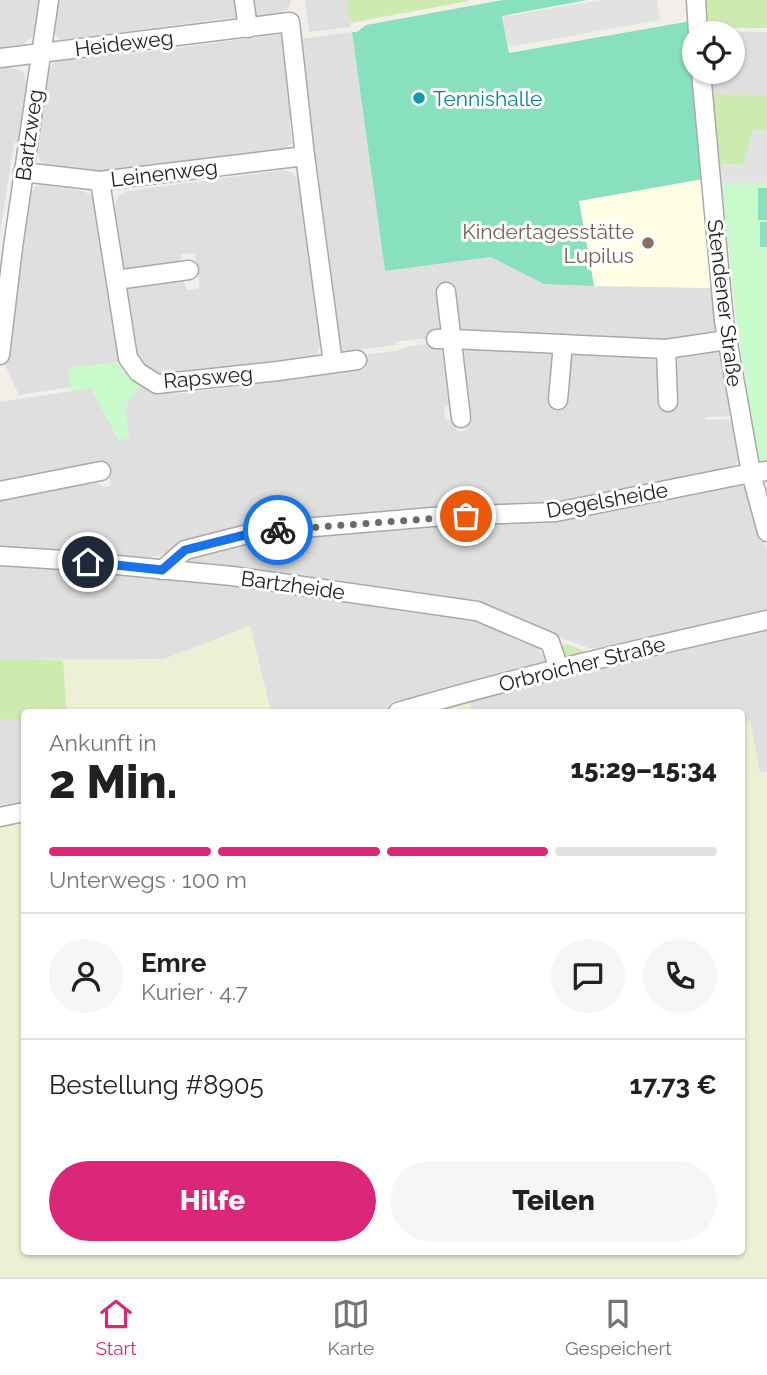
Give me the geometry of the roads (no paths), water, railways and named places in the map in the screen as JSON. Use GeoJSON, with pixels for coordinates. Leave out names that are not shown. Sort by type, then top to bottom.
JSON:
{"type":"FeatureCollection","features":[{"type":"Feature","properties":{"kind":"street","name":"Bartzweg"},"geometry":{"type":"LineString","coordinates":[[0,355],[6,248],[23,172],[49,0]]}},
{"type":"Feature","properties":{"kind":"street"},"geometry":{"type":"LineString","coordinates":[[244,0],[248,27]]}},
{"type":"Feature","properties":{"kind":"street"},"geometry":{"type":"LineString","coordinates":[[696,0],[697,21]]}},
{"type":"Feature","properties":{"kind":"street","name":"Heideweg"},"geometry":{"type":"LineString","coordinates":[[0,58],[290,22],[305,156]]}},
{"type":"Feature","properties":{"kind":"street","name":"Stendener Straße"},"geometry":{"type":"LineString","coordinates":[[702,84],[727,340],[759,472],[767,531]]}},
{"type":"Feature","properties":{"kind":"street"},"geometry":{"type":"LineString","coordinates":[[305,156],[333,363]]}},
{"type":"Feature","properties":{"kind":"street","name":"Leinenweg"},"geometry":{"type":"LineString","coordinates":[[23,172],[100,181],[305,156]]}},
{"type":"Feature","properties":{"kind":"street","name":"Rapsweg"},"geometry":{"type":"LineString","coordinates":[[100,181],[128,358],[138,372],[156,384],[357,360]]}},
{"type":"Feature","properties":{"kind":"street"},"geometry":{"type":"LineString","coordinates":[[116,280],[189,270]]}},
{"type":"Feature","properties":{"kind":"street"},"geometry":{"type":"LineString","coordinates":[[446,292],[445,339],[461,418]]}},
{"type":"Feature","properties":{"kind":"street"},"geometry":{"type":"LineString","coordinates":[[445,339],[666,349],[727,340]]}},
{"type":"Feature","properties":{"kind":"street"},"geometry":{"type":"LineString","coordinates":[[558,400],[562,344]]}},
{"type":"Feature","properties":{"kind":"street"},"geometry":{"type":"LineString","coordinates":[[666,349],[668,402]]}},
{"type":"Feature","properties":{"kind":"street"},"geometry":{"type":"LineString","coordinates":[[0,491],[101,471]]}},
{"type":"Feature","properties":{"kind":"street","name":"Degelsheide"},"geometry":{"type":"LineString","coordinates":[[162,570],[185,550],[256,532],[444,516],[556,512],[759,472]]}},
{"type":"Feature","properties":{"kind":"street","name":"Bartzheide"},"geometry":{"type":"LineString","coordinates":[[0,556],[232,576],[477,611],[550,642],[559,669]]}},
{"type":"Feature","properties":{"kind":"street","name":"Orbroicher Straße"},"geometry":{"type":"LineString","coordinates":[[408,709],[559,669],[767,620]]}},
{"type":"Feature","properties":{"kind":"street"},"geometry":{"type":"LineString","coordinates":[[0,817],[21,813]]}},
{"type":"Feature","properties":{"kind":"place","name":"Tennishalle"},"geometry":{"type":"Point","coordinates":[419,98]}},
{"type":"Feature","properties":{"kind":"place","name":"Kindertagesstätte Lupilus"},"geometry":{"type":"Point","coordinates":[648,243]}}]}
